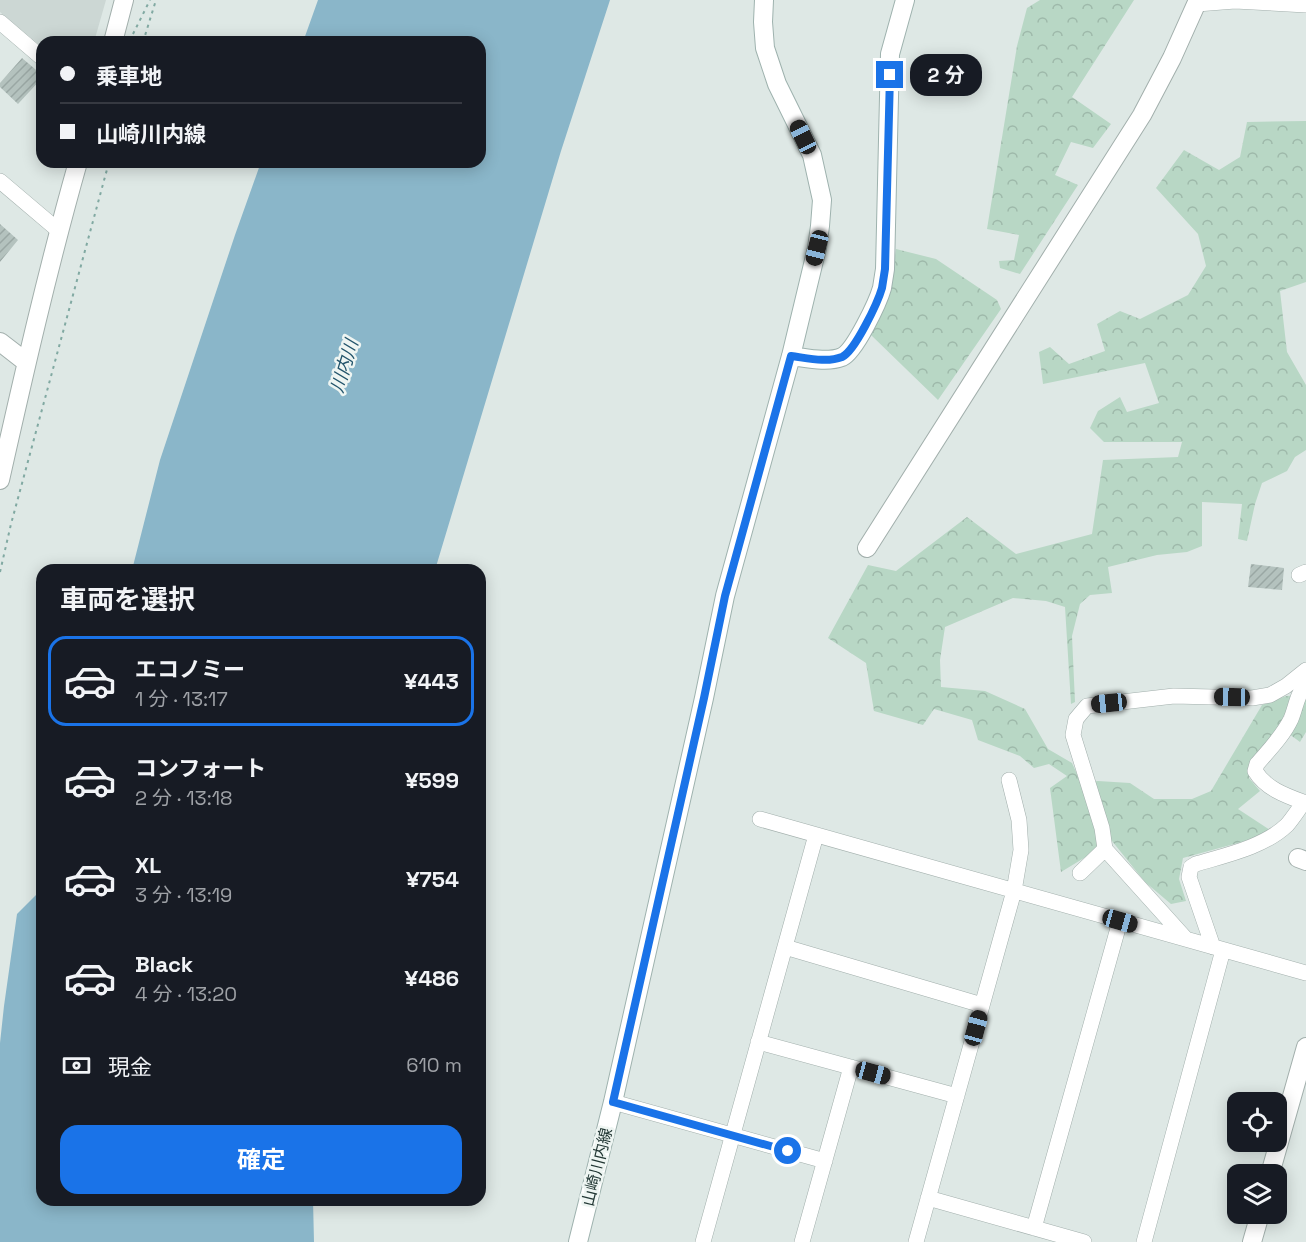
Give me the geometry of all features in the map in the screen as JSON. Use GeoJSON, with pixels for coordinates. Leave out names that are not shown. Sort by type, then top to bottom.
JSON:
{"type":"FeatureCollection","features":[{"type":"Feature","properties":{"kind":"main road"},"geometry":{"type":"LineString","coordinates":[[114,36],[124,0]]}},
{"type":"Feature","properties":{"kind":"main road","name":"山崎川内線"},"geometry":{"type":"LineString","coordinates":[[578,1242],[613,1102],[725,596],[791,356],[817,248],[822,200],[812,155],[777,84],[765,48],[764,0]]}},
{"type":"Feature","properties":{"kind":"main road"},"geometry":{"type":"LineString","coordinates":[[791,356],[824,360],[843,357],[851,350],[878,299],[885,269],[890,54],[905,0]]}},
{"type":"Feature","properties":{"kind":"main road"},"geometry":{"type":"LineString","coordinates":[[867,548],[1142,115],[1172,58],[1197,2]]}},
{"type":"Feature","properties":{"kind":"main road"},"geometry":{"type":"LineString","coordinates":[[0,480],[26,362],[76,168]]}},
{"type":"Feature","properties":{"kind":"main road"},"geometry":{"type":"LineString","coordinates":[[0,342],[26,362]]}},
{"type":"Feature","properties":{"kind":"main road"},"geometry":{"type":"LineString","coordinates":[[1273,1164],[1306,1047]]}},
{"type":"Feature","properties":{"kind":"main road"},"geometry":{"type":"LineString","coordinates":[[1252,1242],[1257,1224]]}},
{"type":"Feature","properties":{"kind":"street"},"geometry":{"type":"LineString","coordinates":[[1197,2],[1306,5]]}},
{"type":"Feature","properties":{"kind":"street"},"geometry":{"type":"LineString","coordinates":[[0,22],[36,53]]}},
{"type":"Feature","properties":{"kind":"street"},"geometry":{"type":"LineString","coordinates":[[0,181],[59,231]]}},
{"type":"Feature","properties":{"kind":"street"},"geometry":{"type":"LineString","coordinates":[[1186,939],[1105,849],[1102,828],[1073,735],[1076,718],[1087,706],[1174,696],[1252,698],[1270,695],[1306,670]]}},
{"type":"Feature","properties":{"kind":"street"},"geometry":{"type":"LineString","coordinates":[[1144,1242],[1218,948],[1189,877],[1191,867],[1247,848],[1270,837],[1287,825],[1305,802],[1269,787],[1260,779],[1256,771],[1257,764],[1285,730],[1301,689],[1306,684]]}},
{"type":"Feature","properties":{"kind":"street"},"geometry":{"type":"LineString","coordinates":[[916,1242],[1014,891],[1021,850],[1019,820],[1009,780]]}},
{"type":"Feature","properties":{"kind":"street"},"geometry":{"type":"LineString","coordinates":[[760,819],[1306,973]]}},
{"type":"Feature","properties":{"kind":"street"},"geometry":{"type":"LineString","coordinates":[[703,1242],[816,835]]}},
{"type":"Feature","properties":{"kind":"street"},"geometry":{"type":"LineString","coordinates":[[1080,873],[1105,849]]}},
{"type":"Feature","properties":{"kind":"street"},"geometry":{"type":"LineString","coordinates":[[1034,1228],[1120,921]]}},
{"type":"Feature","properties":{"kind":"street"},"geometry":{"type":"LineString","coordinates":[[785,947],[982,1005]]}},
{"type":"Feature","properties":{"kind":"street"},"geometry":{"type":"LineString","coordinates":[[758,1042],[957,1096]]}},
{"type":"Feature","properties":{"kind":"street"},"geometry":{"type":"LineString","coordinates":[[802,1242],[851,1067]]}},
{"type":"Feature","properties":{"kind":"street"},"geometry":{"type":"LineString","coordinates":[[613,1102],[825,1161]]}},
{"type":"Feature","properties":{"kind":"street"},"geometry":{"type":"LineString","coordinates":[[928,1198],[1084,1242]]}},
{"type":"Feature","properties":{"kind":"path"},"geometry":{"type":"LineString","coordinates":[[132,36],[150,0]]}},
{"type":"Feature","properties":{"kind":"path"},"geometry":{"type":"LineString","coordinates":[[145,36],[156,0]]}},
{"type":"Feature","properties":{"kind":"path"},"geometry":{"type":"LineString","coordinates":[[0,572],[107,168]]}},
{"type":"Feature","properties":{"kind":"shaded area"},"geometry":{"type":"Polygon","coordinates":[[[0,0],[106,0],[96,36],[36,36],[36,42],[0,12],[0,0]]]}},
{"type":"Feature","properties":{"kind":"green space"},"geometry":{"type":"Polygon","coordinates":[[[1040,0],[1134,0],[1072,97],[1111,124],[1093,148],[1071,142],[1055,175],[1078,185],[1020,274],[1000,268],[999,261],[1014,260],[1019,235],[987,229],[1017,46],[1027,8],[1040,0]]]}},
{"type":"Feature","properties":{"kind":"green space"},"geometry":{"type":"Polygon","coordinates":[[[1306,121],[1306,282],[1280,291],[1287,352],[1306,385],[1306,450],[1295,457],[1287,471],[1262,483],[1247,541],[1238,539],[1242,504],[1202,502],[1202,546],[1187,552],[1157,555],[1108,567],[1112,593],[1090,595],[1080,604],[1072,636],[1075,702],[1071,704],[1065,607],[1046,601],[1013,598],[945,627],[940,660],[941,687],[985,691],[1025,709],[1048,749],[1072,763],[1081,783],[1098,781],[1130,783],[1154,799],[1192,799],[1211,791],[1262,705],[1286,696],[1306,695],[1306,732],[1300,742],[1281,728],[1275,731],[1249,764],[1249,778],[1260,791],[1238,809],[1270,830],[1256,838],[1183,858],[1179,879],[1186,901],[1171,904],[1145,882],[1112,841],[1061,872],[1050,788],[1067,776],[1049,764],[1034,768],[1020,756],[978,740],[972,720],[934,709],[923,725],[874,711],[866,663],[828,638],[868,565],[896,571],[967,517],[1016,554],[1092,534],[1103,460],[1178,457],[1182,442],[1104,442],[1090,428],[1098,411],[1120,397],[1127,412],[1159,403],[1145,363],[1043,384],[1039,352],[1050,347],[1069,364],[1105,351],[1097,324],[1120,311],[1140,319],[1188,295],[1206,266],[1198,234],[1156,188],[1184,150],[1219,170],[1240,157],[1247,122],[1306,121]]]}},
{"type":"Feature","properties":{"kind":"green space"},"geometry":{"type":"Polygon","coordinates":[[[896,249],[936,259],[997,300],[1001,309],[938,400],[871,335],[890,287],[896,249]]]}},
{"type":"Feature","properties":{"kind":"water","name":"川内川"},"geometry":{"type":"Polygon","coordinates":[[[318,0],[610,0],[561,151],[437,564],[134,564],[160,460],[259,168],[486,168],[486,36],[305,36],[318,0]]]}},
{"type":"Feature","properties":{"kind":"water"},"geometry":{"type":"Polygon","coordinates":[[[36,895],[36,1206],[313,1206],[314,1242],[0,1242],[0,1043],[17,914],[36,895]]]}},
{"type":"Feature","properties":{"kind":"building"},"geometry":{"type":"Polygon","coordinates":[[[22,58],[36,70],[36,84],[18,104],[0,87],[0,83],[22,58]]]}},
{"type":"Feature","properties":{"kind":"building"},"geometry":{"type":"Polygon","coordinates":[[[0,224],[18,240],[0,262],[0,224]]]}},
{"type":"Feature","properties":{"kind":"building"},"geometry":{"type":"Polygon","coordinates":[[[1251,564],[1284,568],[1282,590],[1248,587],[1251,564]]]}},
{"type":"Feature","properties":{"kind":"route"},"geometry":{"type":"LineString","coordinates":[[788,1151],[613,1102],[725,596],[791,356],[824,360],[843,357],[858,339],[882,286],[885,269],[890,75]]}}]}
